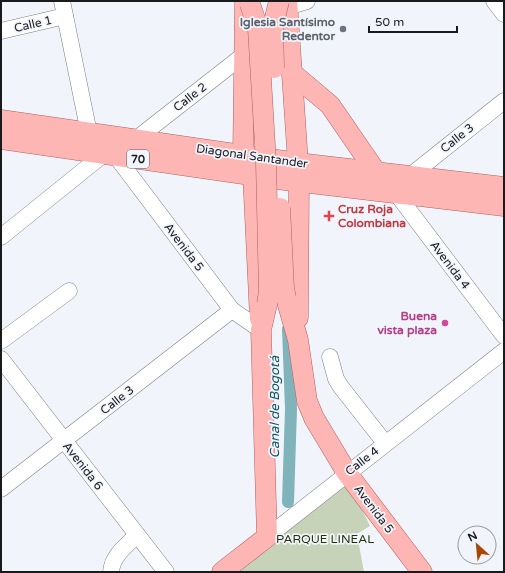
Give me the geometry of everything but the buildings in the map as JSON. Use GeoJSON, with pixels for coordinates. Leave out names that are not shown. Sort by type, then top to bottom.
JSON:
{"type":"FeatureCollection","features":[{"type":"Feature","properties":{"kind":"main road"},"geometry":{"type":"LineString","coordinates":[[243,155],[248,2]]}},
{"type":"Feature","properties":{"kind":"main road"},"geometry":{"type":"LineString","coordinates":[[248,2],[258,28],[266,162],[269,292],[261,330]]}},
{"type":"Feature","properties":{"kind":"main road"},"geometry":{"type":"LineString","coordinates":[[284,3],[292,73],[298,172],[298,340]]}},
{"type":"Feature","properties":{"kind":"main road"},"geometry":{"type":"LineString","coordinates":[[284,3],[273,26],[283,281],[286,298],[298,340]]}},
{"type":"Feature","properties":{"kind":"main road"},"geometry":{"type":"LineString","coordinates":[[292,73],[330,105],[376,172]]}},
{"type":"Feature","properties":{"kind":"main road","name":"Diagonal Santander"},"geometry":{"type":"LineString","coordinates":[[1,120],[243,155],[298,172],[396,193],[504,206]]}},
{"type":"Feature","properties":{"kind":"main road","name":"Diagonal Santander"},"geometry":{"type":"LineString","coordinates":[[1,139],[253,175],[298,172],[376,172],[504,187]]}},
{"type":"Feature","properties":{"kind":"main road"},"geometry":{"type":"LineString","coordinates":[[253,175],[261,330],[267,537]]}},
{"type":"Feature","properties":{"kind":"main road","name":"Avenida 5"},"geometry":{"type":"LineString","coordinates":[[298,340],[307,401],[314,418],[347,473],[422,572]]}},
{"type":"Feature","properties":{"kind":"main road","name":"Calle 4"},"geometry":{"type":"LineString","coordinates":[[222,572],[267,537]]}},
{"type":"Feature","properties":{"kind":"street"},"geometry":{"type":"LineString","coordinates":[[284,3],[307,1]]}},
{"type":"Feature","properties":{"kind":"street"},"geometry":{"type":"LineString","coordinates":[[494,1],[504,14]]}},
{"type":"Feature","properties":{"kind":"street"},"geometry":{"type":"LineString","coordinates":[[64,9],[89,133]]}},
{"type":"Feature","properties":{"kind":"street","name":"Calle 1"},"geometry":{"type":"LineString","coordinates":[[1,32],[64,9]]}},
{"type":"Feature","properties":{"kind":"street","name":"Calle 2"},"geometry":{"type":"LineString","coordinates":[[135,140],[246,54]]}},
{"type":"Feature","properties":{"kind":"street","name":"Calle 3"},"geometry":{"type":"LineString","coordinates":[[410,176],[504,101]]}},
{"type":"Feature","properties":{"kind":"street"},"geometry":{"type":"LineString","coordinates":[[1,237],[110,154]]}},
{"type":"Feature","properties":{"kind":"street","name":"Avenida 5"},"geometry":{"type":"LineString","coordinates":[[110,154],[232,310],[261,330]]}},
{"type":"Feature","properties":{"kind":"street","name":"Avenida 4"},"geometry":{"type":"LineString","coordinates":[[396,193],[504,336]]}},
{"type":"Feature","properties":{"kind":"street"},"geometry":{"type":"LineString","coordinates":[[1,341],[69,291]]}},
{"type":"Feature","properties":{"kind":"street","name":"Calle 3"},"geometry":{"type":"LineString","coordinates":[[1,489],[232,310]]}},
{"type":"Feature","properties":{"kind":"street","name":"Calle 4"},"geometry":{"type":"LineString","coordinates":[[267,537],[504,351]]}},
{"type":"Feature","properties":{"kind":"street"},"geometry":{"type":"LineString","coordinates":[[330,356],[336,379],[341,387],[385,443]]}},
{"type":"Feature","properties":{"kind":"street","name":"Avenida 6"},"geometry":{"type":"LineString","coordinates":[[1,359],[166,572]]}},
{"type":"Feature","properties":{"kind":"street"},"geometry":{"type":"LineString","coordinates":[[111,572],[111,565],[116,556],[137,535]]}},
{"type":"Feature","properties":{"kind":"green space","name":"PARQUE LINEAL"},"geometry":{"type":"Polygon","coordinates":[[[347,479],[370,526],[357,534],[364,572],[235,572],[347,479]]]}},
{"type":"Feature","properties":{"kind":"waterway","name":"Canal de Bogotá"},"geometry":{"type":"LineString","coordinates":[[288,329],[291,409],[288,502]]}},
{"type":"Feature","properties":{"kind":"place","name":"Iglesia Santísimo Redentor"},"geometry":{"type":"Point","coordinates":[343,29]}},
{"type":"Feature","properties":{"kind":"place","name":"Cruz Roja Colombiana"},"geometry":{"type":"Point","coordinates":[329,216]}},
{"type":"Feature","properties":{"kind":"place","name":"Buena vista plaza"},"geometry":{"type":"Point","coordinates":[445,323]}}]}
